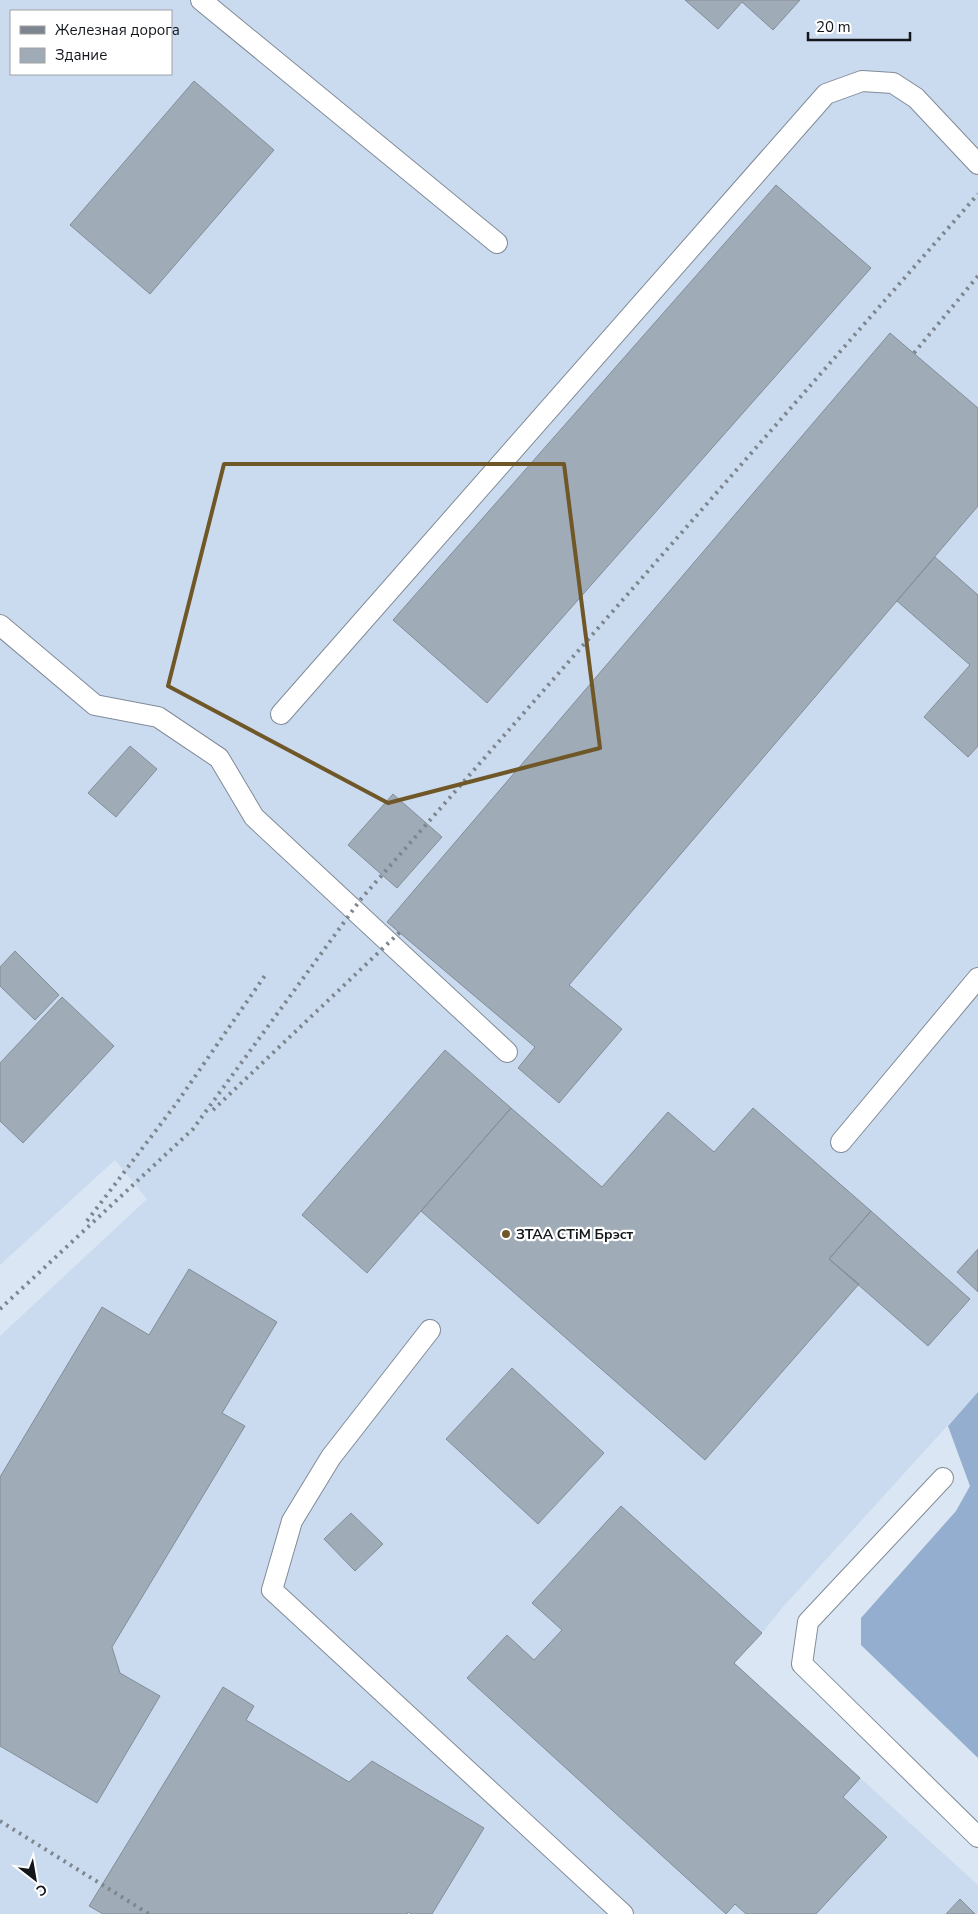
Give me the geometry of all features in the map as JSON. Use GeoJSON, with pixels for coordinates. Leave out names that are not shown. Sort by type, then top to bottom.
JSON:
{"type":"FeatureCollection","features":[{"type":"Feature","properties":{"kind":"lane"},"geometry":{"type":"LineString","coordinates":[[202,0],[498,243]]}},
{"type":"Feature","properties":{"kind":"lane"},"geometry":{"type":"LineString","coordinates":[[281,714],[826,94],[862,81],[893,83],[916,98],[978,164]]}},
{"type":"Feature","properties":{"kind":"lane"},"geometry":{"type":"LineString","coordinates":[[0,624],[95,705],[158,717],[219,758],[254,818],[507,1052]]}},
{"type":"Feature","properties":{"kind":"lane"},"geometry":{"type":"LineString","coordinates":[[841,1142],[978,978]]}},
{"type":"Feature","properties":{"kind":"lane"},"geometry":{"type":"LineString","coordinates":[[430,1330],[331,1457],[292,1521],[272,1590],[623,1914]]}},
{"type":"Feature","properties":{"kind":"lane"},"geometry":{"type":"LineString","coordinates":[[942,1478],[808,1622],[802,1664],[978,1837]]}},
{"type":"Feature","properties":{"kind":"highlighted area"},"geometry":{"type":"Polygon","coordinates":[[[224,464],[564,464],[600,748],[388,803],[168,686],[224,464]]]}},
{"type":"Feature","properties":{"kind":"shaded area"},"geometry":{"type":"Polygon","coordinates":[[[0,0],[978,0],[978,1392],[734,1663],[978,1885],[978,1914],[0,1914],[0,1336],[147,1199],[115,1160],[0,1265],[0,0]]]}},
{"type":"Feature","properties":{"kind":"shaded area"},"geometry":{"type":"Polygon","coordinates":[[[978,1392],[978,1758],[861,1645],[861,1618],[956,1511],[970,1486],[948,1426],[978,1392]]]}},
{"type":"Feature","properties":{"kind":"building"},"geometry":{"type":"Polygon","coordinates":[[[685,0],[800,0],[773,30],[742,2],[718,29],[685,0]]]}},
{"type":"Feature","properties":{"kind":"building"},"geometry":{"type":"Polygon","coordinates":[[[194,81],[274,150],[150,294],[70,225],[194,81]]]}},
{"type":"Feature","properties":{"kind":"building"},"geometry":{"type":"Polygon","coordinates":[[[776,185],[871,268],[487,703],[393,620],[776,185]]]}},
{"type":"Feature","properties":{"kind":"building"},"geometry":{"type":"Polygon","coordinates":[[[890,333],[978,408],[978,506],[569,985],[622,1029],[559,1103],[518,1068],[535,1047],[387,922],[890,333]]]}},
{"type":"Feature","properties":{"kind":"building"},"geometry":{"type":"Polygon","coordinates":[[[935,557],[978,595],[978,746],[968,757],[924,717],[970,665],[897,601],[935,557]]]}},
{"type":"Feature","properties":{"kind":"building"},"geometry":{"type":"Polygon","coordinates":[[[130,746],[157,769],[116,817],[88,793],[130,746]]]}},
{"type":"Feature","properties":{"kind":"building"},"geometry":{"type":"Polygon","coordinates":[[[393,794],[442,837],[397,888],[348,845],[393,794]]]}},
{"type":"Feature","properties":{"kind":"building"},"geometry":{"type":"Polygon","coordinates":[[[15,951],[59,995],[35,1020],[0,986],[0,967],[15,951]]]}},
{"type":"Feature","properties":{"kind":"building"},"geometry":{"type":"Polygon","coordinates":[[[62,997],[114,1046],[23,1143],[0,1121],[0,1063],[62,997]]]}},
{"type":"Feature","properties":{"kind":"building"},"geometry":{"type":"Polygon","coordinates":[[[445,1050],[511,1108],[367,1273],[302,1215],[445,1050]]]}},
{"type":"Feature","properties":{"kind":"building"},"geometry":{"type":"Polygon","coordinates":[[[511,1108],[602,1187],[668,1112],[714,1152],[753,1108],[871,1211],[829,1259],[859,1284],[705,1460],[421,1211],[511,1108]]]}},
{"type":"Feature","properties":{"kind":"building"},"geometry":{"type":"Polygon","coordinates":[[[871,1211],[970,1299],[928,1346],[829,1259],[871,1211]]]}},
{"type":"Feature","properties":{"kind":"building"},"geometry":{"type":"Polygon","coordinates":[[[978,1249],[978,1292],[957,1272],[978,1249]]]}},
{"type":"Feature","properties":{"kind":"building"},"geometry":{"type":"Polygon","coordinates":[[[189,1269],[277,1322],[222,1413],[245,1426],[112,1647],[120,1673],[160,1696],[97,1803],[0,1746],[0,1477],[102,1307],[149,1335],[189,1269]]]}},
{"type":"Feature","properties":{"kind":"building"},"geometry":{"type":"Polygon","coordinates":[[[512,1368],[604,1453],[538,1524],[446,1439],[512,1368]]]}},
{"type":"Feature","properties":{"kind":"building"},"geometry":{"type":"Polygon","coordinates":[[[621,1506],[762,1633],[734,1663],[860,1778],[843,1797],[887,1837],[816,1914],[746,1914],[735,1904],[726,1914],[467,1678],[507,1635],[534,1660],[562,1630],[532,1603],[621,1506]]]}},
{"type":"Feature","properties":{"kind":"building"},"geometry":{"type":"Polygon","coordinates":[[[351,1513],[383,1544],[355,1571],[324,1539],[351,1513]]]}},
{"type":"Feature","properties":{"kind":"building"},"geometry":{"type":"Polygon","coordinates":[[[223,1687],[254,1706],[246,1720],[349,1782],[372,1761],[484,1828],[432,1914],[411,1914],[408,1912],[407,1914],[103,1914],[89,1906],[223,1687]]]}},
{"type":"Feature","properties":{"kind":"building"},"geometry":{"type":"Polygon","coordinates":[[[960,1899],[975,1914],[946,1914],[960,1899]]]}},
{"type":"Feature","properties":{"kind":"railway"},"geometry":{"type":"LineString","coordinates":[[0,1309],[193,1129],[361,899],[978,194]]}},
{"type":"Feature","properties":{"kind":"railway"},"geometry":{"type":"LineString","coordinates":[[914,353],[978,276]]}},
{"type":"Feature","properties":{"kind":"railway"},"geometry":{"type":"LineString","coordinates":[[213,1110],[400,932]]}},
{"type":"Feature","properties":{"kind":"railway"},"geometry":{"type":"LineString","coordinates":[[87,1221],[176,1104],[266,974]]}},
{"type":"Feature","properties":{"kind":"railway"},"geometry":{"type":"LineString","coordinates":[[0,1821],[149,1914]]}},
{"type":"Feature","properties":{"kind":"place","name":"ЗТАА СТіМ Брэст"},"geometry":{"type":"Point","coordinates":[506,1234]}}]}
